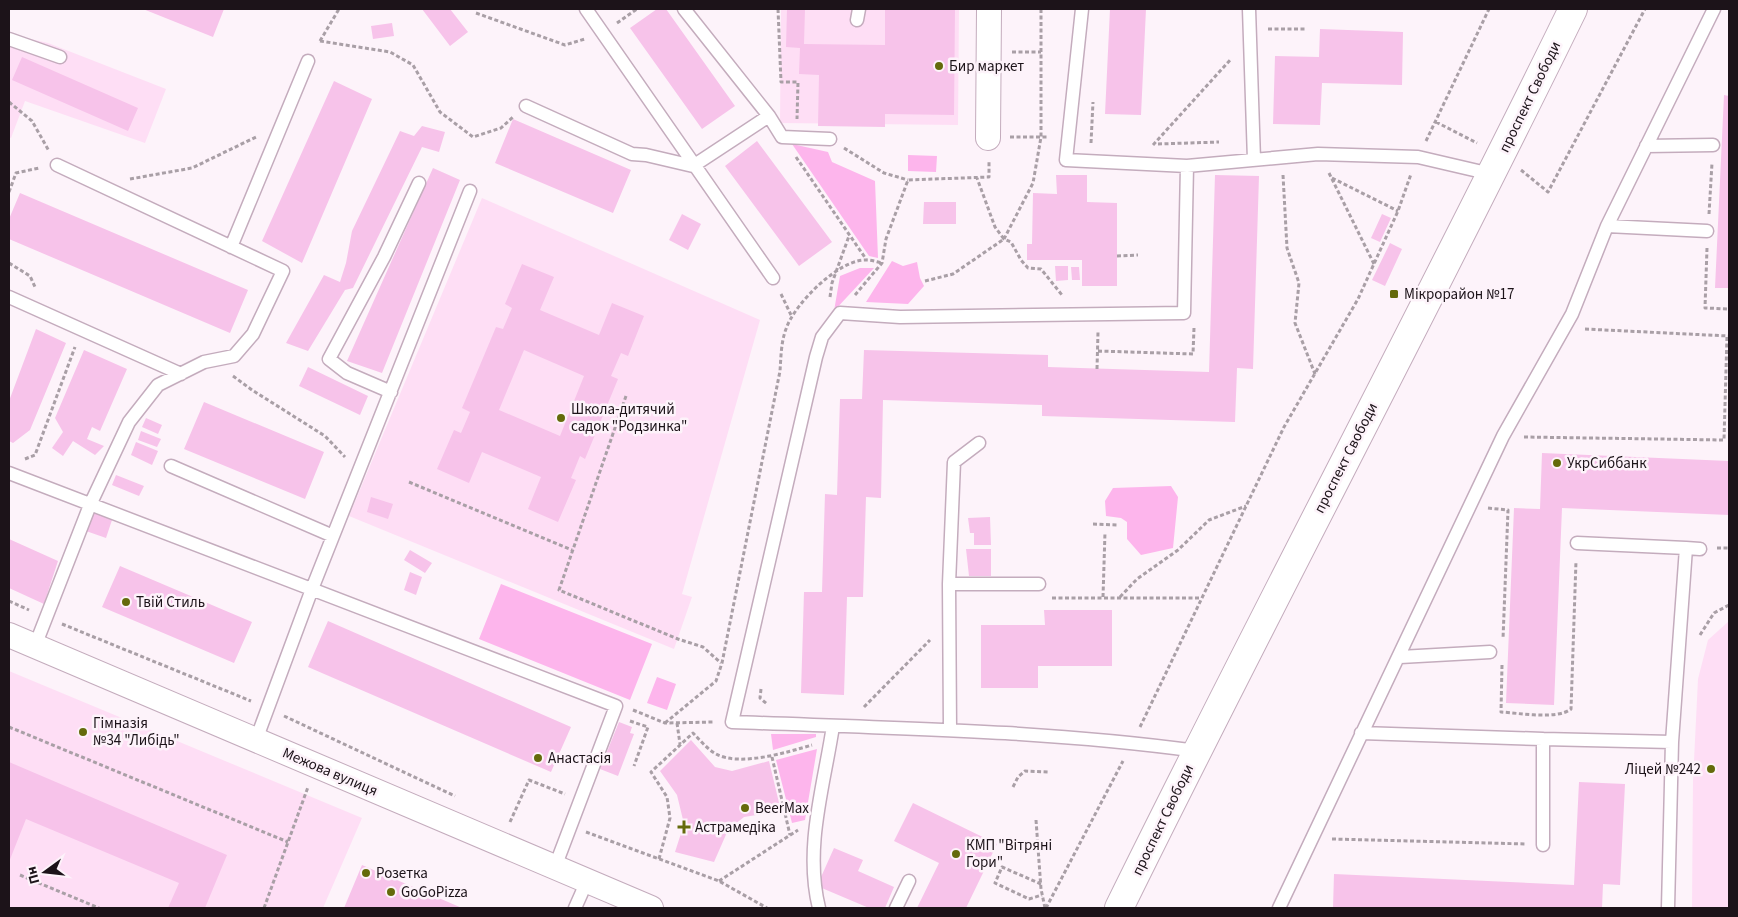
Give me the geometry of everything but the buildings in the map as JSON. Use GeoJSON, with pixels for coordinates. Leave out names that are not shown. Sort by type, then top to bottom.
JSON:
{"type":"FeatureCollection","features":[{"type":"Feature","properties":{"kind":"street"},"geometry":{"type":"LineString","coordinates":[[988,138],[989,9]]}},
{"type":"Feature","properties":{"kind":"street","name":"проспект Свободи"},"geometry":{"type":"LineString","coordinates":[[1119,908],[1197,750],[1491,174],[1573,9]]}},
{"type":"Feature","properties":{"kind":"street","name":"Межова вулиця"},"geometry":{"type":"LineString","coordinates":[[9,635],[651,908]]}},
{"type":"Feature","properties":{"kind":"lane"},"geometry":{"type":"LineString","coordinates":[[586,9],[693,166],[773,278]]}},
{"type":"Feature","properties":{"kind":"lane"},"geometry":{"type":"LineString","coordinates":[[684,9],[769,116],[782,137],[830,139]]}},
{"type":"Feature","properties":{"kind":"lane"},"geometry":{"type":"LineString","coordinates":[[1082,9],[1066,160],[1187,166],[1318,154],[1418,157],[1491,174]]}},
{"type":"Feature","properties":{"kind":"lane"},"geometry":{"type":"LineString","coordinates":[[1249,9],[1254,160]]}},
{"type":"Feature","properties":{"kind":"lane"},"geometry":{"type":"LineString","coordinates":[[1279,908],[1361,733],[1400,657],[1503,436],[1572,314],[1607,226],[1714,9]]}},
{"type":"Feature","properties":{"kind":"lane"},"geometry":{"type":"LineString","coordinates":[[9,39],[60,57]]}},
{"type":"Feature","properties":{"kind":"lane"},"geometry":{"type":"LineString","coordinates":[[231,247],[308,61]]}},
{"type":"Feature","properties":{"kind":"lane"},"geometry":{"type":"LineString","coordinates":[[526,106],[632,154],[646,155],[693,166],[769,116]]}},
{"type":"Feature","properties":{"kind":"lane"},"geometry":{"type":"LineString","coordinates":[[1646,146],[1713,145]]}},
{"type":"Feature","properties":{"kind":"lane"},"geometry":{"type":"LineString","coordinates":[[35,646],[90,505],[129,422],[158,385],[204,362],[234,356],[253,334],[283,271],[56,165]]}},
{"type":"Feature","properties":{"kind":"lane"},"geometry":{"type":"LineString","coordinates":[[1187,166],[1184,313],[900,317],[840,313],[822,337],[816,357],[732,722],[950,729],[1133,742],[1197,750]]}},
{"type":"Feature","properties":{"kind":"lane"},"geometry":{"type":"LineString","coordinates":[[391,392],[347,374],[329,359],[384,257],[420,183]]}},
{"type":"Feature","properties":{"kind":"lane"},"geometry":{"type":"LineString","coordinates":[[256,740],[333,536],[470,192]]}},
{"type":"Feature","properties":{"kind":"lane"},"geometry":{"type":"LineString","coordinates":[[1607,226],[1708,232]]}},
{"type":"Feature","properties":{"kind":"lane"},"geometry":{"type":"LineString","coordinates":[[9,297],[181,374]]}},
{"type":"Feature","properties":{"kind":"lane"},"geometry":{"type":"LineString","coordinates":[[950,729],[949,584],[954,462],[979,443]]}},
{"type":"Feature","properties":{"kind":"lane"},"geometry":{"type":"LineString","coordinates":[[172,466],[333,536]]}},
{"type":"Feature","properties":{"kind":"lane"},"geometry":{"type":"LineString","coordinates":[[9,473],[312,590],[614,711],[555,867]]}},
{"type":"Feature","properties":{"kind":"lane"},"geometry":{"type":"LineString","coordinates":[[1577,543],[1700,549]]}},
{"type":"Feature","properties":{"kind":"lane"},"geometry":{"type":"LineString","coordinates":[[1668,908],[1672,742],[1686,548]]}},
{"type":"Feature","properties":{"kind":"lane"},"geometry":{"type":"LineString","coordinates":[[949,584],[1039,584]]}},
{"type":"Feature","properties":{"kind":"lane"},"geometry":{"type":"LineString","coordinates":[[1400,657],[1496,652]]}},
{"type":"Feature","properties":{"kind":"lane"},"geometry":{"type":"LineString","coordinates":[[819,908],[813,884],[815,820],[833,726]]}},
{"type":"Feature","properties":{"kind":"lane"},"geometry":{"type":"LineString","coordinates":[[1361,733],[1672,742]]}},
{"type":"Feature","properties":{"kind":"lane"},"geometry":{"type":"LineString","coordinates":[[1543,846],[1544,739]]}},
{"type":"Feature","properties":{"kind":"lane"},"geometry":{"type":"LineString","coordinates":[[575,908],[587,881]]}},
{"type":"Feature","properties":{"kind":"lane"},"geometry":{"type":"LineString","coordinates":[[896,908],[909,881]]}},
{"type":"Feature","properties":{"kind":"path"},"geometry":{"type":"LineString","coordinates":[[308,61],[339,9]]}},
{"type":"Feature","properties":{"kind":"path"},"geometry":{"type":"LineString","coordinates":[[778,9],[781,82],[798,82],[796,139]]}},
{"type":"Feature","properties":{"kind":"path"},"geometry":{"type":"LineString","coordinates":[[925,282],[953,274],[1004,239],[1033,183],[1041,137],[1041,9]]}},
{"type":"Feature","properties":{"kind":"path"},"geometry":{"type":"LineString","coordinates":[[1045,908],[1133,742],[1284,427],[1358,299],[1398,211],[1418,157],[1489,9]]}},
{"type":"Feature","properties":{"kind":"path"},"geometry":{"type":"LineString","coordinates":[[1548,192],[1646,9]]}},
{"type":"Feature","properties":{"kind":"path"},"geometry":{"type":"LineString","coordinates":[[476,13],[565,45],[603,34]]}},
{"type":"Feature","properties":{"kind":"path"},"geometry":{"type":"LineString","coordinates":[[1135,163],[1250,35],[1307,29]]}},
{"type":"Feature","properties":{"kind":"path"},"geometry":{"type":"LineString","coordinates":[[320,41],[390,52],[413,65],[440,112],[473,138],[501,128],[526,106]]}},
{"type":"Feature","properties":{"kind":"path"},"geometry":{"type":"LineString","coordinates":[[1093,96],[1091,145],[1100,144]]}},
{"type":"Feature","properties":{"kind":"path"},"geometry":{"type":"LineString","coordinates":[[9,102],[32,120],[56,165],[16,173],[9,192]]}},
{"type":"Feature","properties":{"kind":"path"},"geometry":{"type":"LineString","coordinates":[[99,184],[192,168],[282,125]]}},
{"type":"Feature","properties":{"kind":"path"},"geometry":{"type":"LineString","coordinates":[[782,137],[866,259]]}},
{"type":"Feature","properties":{"kind":"path"},"geometry":{"type":"LineString","coordinates":[[830,139],[884,173],[908,180],[989,178],[988,138],[1068,137]]}},
{"type":"Feature","properties":{"kind":"path"},"geometry":{"type":"LineString","coordinates":[[1145,144],[1253,142]]}},
{"type":"Feature","properties":{"kind":"path"},"geometry":{"type":"LineString","coordinates":[[1281,157],[1287,248],[1298,283],[1295,323],[1314,374]]}},
{"type":"Feature","properties":{"kind":"path"},"geometry":{"type":"LineString","coordinates":[[977,178],[995,226],[1004,239],[1011,242],[1028,268],[1041,269],[1066,302],[1072,314]]}},
{"type":"Feature","properties":{"kind":"path"},"geometry":{"type":"LineString","coordinates":[[1374,264],[1332,178],[1398,211]]}},
{"type":"Feature","properties":{"kind":"path"},"geometry":{"type":"LineString","coordinates":[[840,313],[882,263],[886,239],[908,180]]}},
{"type":"Feature","properties":{"kind":"path"},"geometry":{"type":"LineString","coordinates":[[829,327],[828,316],[832,283],[849,236]]}},
{"type":"Feature","properties":{"kind":"path"},"geometry":{"type":"LineString","coordinates":[[1117,256],[1138,255]]}},
{"type":"Feature","properties":{"kind":"path"},"geometry":{"type":"LineString","coordinates":[[664,723],[716,681],[722,663],[780,370],[782,343],[791,315],[818,286],[846,265],[866,259],[882,263]]}},
{"type":"Feature","properties":{"kind":"path"},"geometry":{"type":"LineString","coordinates":[[773,278],[791,315]]}},
{"type":"Feature","properties":{"kind":"path"},"geometry":{"type":"LineString","coordinates":[[1705,308],[1729,309]]}},
{"type":"Feature","properties":{"kind":"path"},"geometry":{"type":"LineString","coordinates":[[1098,351],[1193,354],[1194,314],[1184,313]]}},
{"type":"Feature","properties":{"kind":"path"},"geometry":{"type":"LineString","coordinates":[[1097,369],[1099,322]]}},
{"type":"Feature","properties":{"kind":"path"},"geometry":{"type":"LineString","coordinates":[[1503,436],[1724,440],[1728,336],[1564,328]]}},
{"type":"Feature","properties":{"kind":"path"},"geometry":{"type":"LineString","coordinates":[[17,461],[35,455],[82,330]]}},
{"type":"Feature","properties":{"kind":"path"},"geometry":{"type":"LineString","coordinates":[[214,360],[252,390],[325,436],[359,472]]}},
{"type":"Feature","properties":{"kind":"path"},"geometry":{"type":"LineString","coordinates":[[626,396],[559,590],[678,640],[703,647],[722,663]]}},
{"type":"Feature","properties":{"kind":"path"},"geometry":{"type":"LineString","coordinates":[[409,482],[572,550]]}},
{"type":"Feature","properties":{"kind":"path"},"geometry":{"type":"LineString","coordinates":[[1119,597],[1125,589],[1178,550],[1209,520],[1246,506]]}},
{"type":"Feature","properties":{"kind":"path"},"geometry":{"type":"LineString","coordinates":[[1483,508],[1508,510],[1496,652],[1501,712],[1555,715],[1565,714],[1571,709],[1577,543]]}},
{"type":"Feature","properties":{"kind":"path"},"geometry":{"type":"LineString","coordinates":[[1093,524],[1117,525]]}},
{"type":"Feature","properties":{"kind":"path"},"geometry":{"type":"LineString","coordinates":[[1103,597],[1105,532]]}},
{"type":"Feature","properties":{"kind":"path"},"geometry":{"type":"LineString","coordinates":[[1090,597],[1201,598]]}},
{"type":"Feature","properties":{"kind":"path"},"geometry":{"type":"LineString","coordinates":[[9,601],[46,618],[268,708],[458,797]]}},
{"type":"Feature","properties":{"kind":"path"},"geometry":{"type":"LineString","coordinates":[[860,712],[936,634]]}},
{"type":"Feature","properties":{"kind":"path"},"geometry":{"type":"LineString","coordinates":[[761,680],[760,698],[772,708]]}},
{"type":"Feature","properties":{"kind":"path"},"geometry":{"type":"LineString","coordinates":[[614,711],[644,713],[664,723],[732,722]]}},
{"type":"Feature","properties":{"kind":"path"},"geometry":{"type":"LineString","coordinates":[[614,711],[648,727],[634,766]]}},
{"type":"Feature","properties":{"kind":"path"},"geometry":{"type":"LineString","coordinates":[[677,723],[680,744]]}},
{"type":"Feature","properties":{"kind":"path"},"geometry":{"type":"LineString","coordinates":[[9,727],[288,842]]}},
{"type":"Feature","properties":{"kind":"path"},"geometry":{"type":"LineString","coordinates":[[659,859],[670,818],[667,796],[651,772],[693,733],[718,755],[733,758],[772,757],[815,744]]}},
{"type":"Feature","properties":{"kind":"path"},"geometry":{"type":"LineString","coordinates":[[772,757],[790,835]]}},
{"type":"Feature","properties":{"kind":"path"},"geometry":{"type":"LineString","coordinates":[[1013,787],[1018,777],[1025,771],[1048,772]]}},
{"type":"Feature","properties":{"kind":"path"},"geometry":{"type":"LineString","coordinates":[[510,822],[528,780],[581,800]]}},
{"type":"Feature","properties":{"kind":"path"},"geometry":{"type":"LineString","coordinates":[[264,908],[309,786]]}},
{"type":"Feature","properties":{"kind":"path"},"geometry":{"type":"LineString","coordinates":[[502,818],[519,826]]}},
{"type":"Feature","properties":{"kind":"path"},"geometry":{"type":"LineString","coordinates":[[1036,820],[1042,895],[1045,908]]}},
{"type":"Feature","properties":{"kind":"path"},"geometry":{"type":"LineString","coordinates":[[719,881],[804,826]]}},
{"type":"Feature","properties":{"kind":"path"},"geometry":{"type":"LineString","coordinates":[[570,827],[719,881],[767,908]]}},
{"type":"Feature","properties":{"kind":"path"},"geometry":{"type":"LineString","coordinates":[[1326,838],[1543,846]]}},
{"type":"Feature","properties":{"kind":"path"},"geometry":{"type":"LineString","coordinates":[[1041,884],[1002,867],[995,883],[1029,899],[1042,895]]}},
{"type":"Feature","properties":{"kind":"path"},"geometry":{"type":"LineString","coordinates":[[20,875],[99,908]]}},
{"type":"Feature","properties":{"kind":"shaded area"},"geometry":{"type":"Polygon","coordinates":[[[781,9],[959,9],[958,125],[780,123],[781,9]]]}},
{"type":"Feature","properties":{"kind":"shaded area"},"geometry":{"type":"Polygon","coordinates":[[[9,34],[48,43],[166,89],[145,143],[25,101],[11,138],[9,137],[9,34]]]}},
{"type":"Feature","properties":{"kind":"shaded area"},"geometry":{"type":"Polygon","coordinates":[[[792,144],[828,152],[832,162],[875,181],[878,258],[869,256],[792,144]]]}},
{"type":"Feature","properties":{"kind":"shaded area"},"geometry":{"type":"Polygon","coordinates":[[[908,155],[937,156],[936,172],[908,171],[908,155]]]}},
{"type":"Feature","properties":{"kind":"shaded area","name":"Школа-дитячий садок \"Родзинка\""},"geometry":{"type":"Polygon","coordinates":[[[482,198],[760,320],[682,594],[692,597],[674,649],[349,516],[482,198]]]}},
{"type":"Feature","properties":{"kind":"shaded area"},"geometry":{"type":"Polygon","coordinates":[[[892,261],[903,266],[917,262],[920,278],[924,286],[908,304],[866,302],[892,261]]]}},
{"type":"Feature","properties":{"kind":"shaded area"},"geometry":{"type":"Polygon","coordinates":[[[860,268],[874,268],[834,311],[840,276],[860,268]]]}},
{"type":"Feature","properties":{"kind":"shaded area"},"geometry":{"type":"Polygon","coordinates":[[[1171,486],[1178,497],[1173,548],[1141,555],[1127,539],[1127,522],[1121,518],[1106,516],[1105,501],[1113,488],[1171,486]]]}},
{"type":"Feature","properties":{"kind":"shaded area"},"geometry":{"type":"Polygon","coordinates":[[[501,584],[652,644],[630,700],[479,639],[501,584]]]}},
{"type":"Feature","properties":{"kind":"shaded area","name":"Ліцей №242"},"geometry":{"type":"Polygon","coordinates":[[[1729,621],[1729,908],[1692,908],[1693,781],[1698,679],[1708,640],[1729,621]]]}},
{"type":"Feature","properties":{"kind":"shaded area","name":"Гімназія №34 \"Либідь\""},"geometry":{"type":"Polygon","coordinates":[[[9,671],[362,818],[323,908],[9,908],[9,671]]]}},
{"type":"Feature","properties":{"kind":"shaded area"},"geometry":{"type":"Polygon","coordinates":[[[657,677],[676,684],[667,710],[647,703],[657,677]]]}},
{"type":"Feature","properties":{"kind":"shaded area"},"geometry":{"type":"Polygon","coordinates":[[[771,734],[816,734],[816,737],[773,750],[771,734]]]}},
{"type":"Feature","properties":{"kind":"shaded area"},"geometry":{"type":"Polygon","coordinates":[[[817,749],[805,820],[792,823],[776,760],[817,749]]]}},
{"type":"Feature","properties":{"kind":"place","name":"Бир маркет"},"geometry":{"type":"Point","coordinates":[939,66]}},
{"type":"Feature","properties":{"kind":"place","name":"Мікрорайон №17"},"geometry":{"type":"Point","coordinates":[1394,294]}},
{"type":"Feature","properties":{"kind":"place","name":"Школа-дитячий садок \"Родзинка\""},"geometry":{"type":"Point","coordinates":[561,418]}},
{"type":"Feature","properties":{"kind":"place","name":"УкрСиббанк"},"geometry":{"type":"Point","coordinates":[1557,463]}},
{"type":"Feature","properties":{"kind":"place","name":"Твій Стиль"},"geometry":{"type":"Point","coordinates":[126,602]}},
{"type":"Feature","properties":{"kind":"place","name":"Гімназія №34 \"Либідь\""},"geometry":{"type":"Point","coordinates":[83,732]}},
{"type":"Feature","properties":{"kind":"place","name":"Анастасія"},"geometry":{"type":"Point","coordinates":[538,758]}},
{"type":"Feature","properties":{"kind":"place","name":"Ліцей №242"},"geometry":{"type":"Point","coordinates":[1711,769]}},
{"type":"Feature","properties":{"kind":"place","name":"BeerMax"},"geometry":{"type":"Point","coordinates":[745,808]}},
{"type":"Feature","properties":{"kind":"place","name":"Астрамедіка"},"geometry":{"type":"Point","coordinates":[684,827]}},
{"type":"Feature","properties":{"kind":"place","name":"КМП \"Вітряні Гори\""},"geometry":{"type":"Point","coordinates":[956,854]}},
{"type":"Feature","properties":{"kind":"place","name":"Розетка"},"geometry":{"type":"Point","coordinates":[366,873]}},
{"type":"Feature","properties":{"kind":"place","name":"GoGoPizza"},"geometry":{"type":"Point","coordinates":[391,892]}}]}
